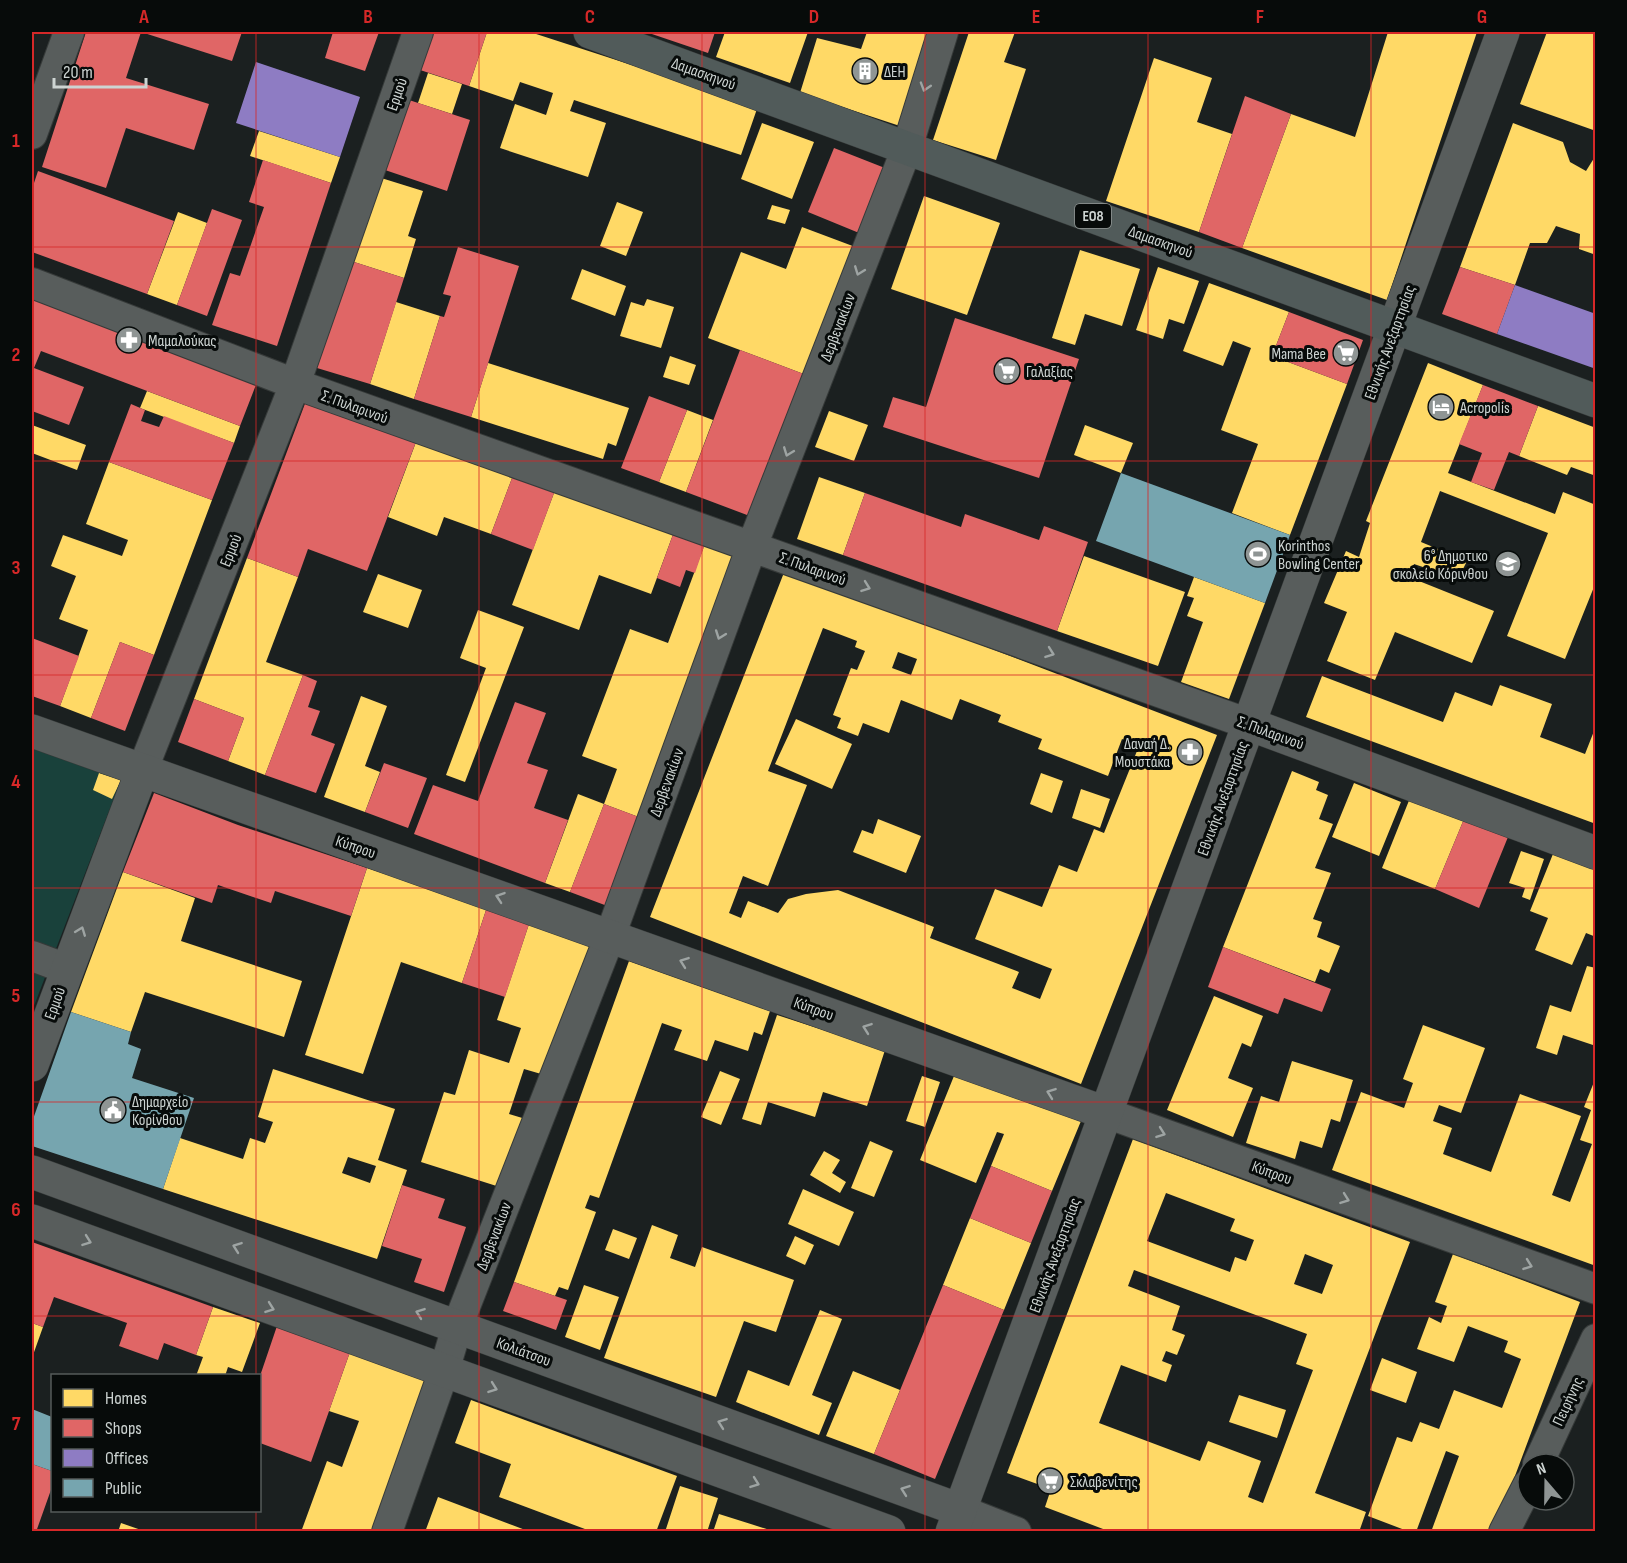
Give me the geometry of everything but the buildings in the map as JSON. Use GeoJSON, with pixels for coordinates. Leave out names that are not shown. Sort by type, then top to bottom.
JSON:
{"type":"FeatureCollection","features":[{"type":"Feature","properties":{"kind":"main road","name":"Δαμασκηνού"},"geometry":{"type":"LineString","coordinates":[[603,34],[1596,401]]}},
{"type":"Feature","properties":{"kind":"street"},"geometry":{"type":"LineString","coordinates":[[32,134],[69,32]]}},
{"type":"Feature","properties":{"kind":"street","name":"Ερμού"},"geometry":{"type":"LineString","coordinates":[[32,1065],[142,771],[296,384],[418,32]]}},
{"type":"Feature","properties":{"kind":"street","name":"Δερβενακίων"},"geometry":{"type":"LineString","coordinates":[[387,1532],[458,1327],[610,936],[752,546],[907,148],[943,32]]}},
{"type":"Feature","properties":{"kind":"street","name":"Εθνικής Ανεξαρτησίας"},"geometry":{"type":"LineString","coordinates":[[956,1521],[1503,32]]}},
{"type":"Feature","properties":{"kind":"street","name":"Σ. Πυλαρινού"},"geometry":{"type":"LineString","coordinates":[[32,283],[296,384],[1249,724],[1596,853]]}},
{"type":"Feature","properties":{"kind":"street","name":"Κύπρου"},"geometry":{"type":"LineString","coordinates":[[32,731],[1596,1289]]}},
{"type":"Feature","properties":{"kind":"street"},"geometry":{"type":"LineString","coordinates":[[32,956],[67,969]]}},
{"type":"Feature","properties":{"kind":"street","name":"Κολιάτσου"},"geometry":{"type":"LineString","coordinates":[[32,1172],[458,1327],[956,1521],[1016,1532]]}},
{"type":"Feature","properties":{"kind":"street"},"geometry":{"type":"LineString","coordinates":[[32,1221],[890,1532]]}},
{"type":"Feature","properties":{"kind":"street","name":"Πειρήνης"},"geometry":{"type":"LineString","coordinates":[[1544,1452],[1596,1339]]}},
{"type":"Feature","properties":{"kind":"street"},"geometry":{"type":"LineString","coordinates":[[1504,1532],[1516,1508]]}},
{"type":"Feature","properties":{"kind":"green space"},"geometry":{"type":"Polygon","coordinates":[[[32,748],[121,780],[32,1011],[32,748]]]}},
{"type":"Feature","properties":{"kind":"place","name":"ΔΕΗ"},"geometry":{"type":"Point","coordinates":[865,71]}},
{"type":"Feature","properties":{"kind":"place","name":"Μαμαλούκας"},"geometry":{"type":"Point","coordinates":[129,340]}},
{"type":"Feature","properties":{"kind":"place","name":"Mama Bee"},"geometry":{"type":"Point","coordinates":[1346,353]}},
{"type":"Feature","properties":{"kind":"place","name":"Γαλαξίας"},"geometry":{"type":"Point","coordinates":[1007,371]}},
{"type":"Feature","properties":{"kind":"place","name":"Acropolis"},"geometry":{"type":"Point","coordinates":[1441,407]}},
{"type":"Feature","properties":{"kind":"place","name":"Korinthos Bowling Center"},"geometry":{"type":"Point","coordinates":[1258,554]}},
{"type":"Feature","properties":{"kind":"place","name":"6° Δημοτικο σκολείο Κόρινθου"},"geometry":{"type":"Point","coordinates":[1508,564]}},
{"type":"Feature","properties":{"kind":"place","name":"Δαναή Δ. Μουστάκα"},"geometry":{"type":"Point","coordinates":[1190,752]}},
{"type":"Feature","properties":{"kind":"place","name":"Δημαρχείο Κορίνθου"},"geometry":{"type":"Point","coordinates":[113,1110]}},
{"type":"Feature","properties":{"kind":"place","name":"Σκλαβενίτης"},"geometry":{"type":"Point","coordinates":[1050,1481]}}]}
